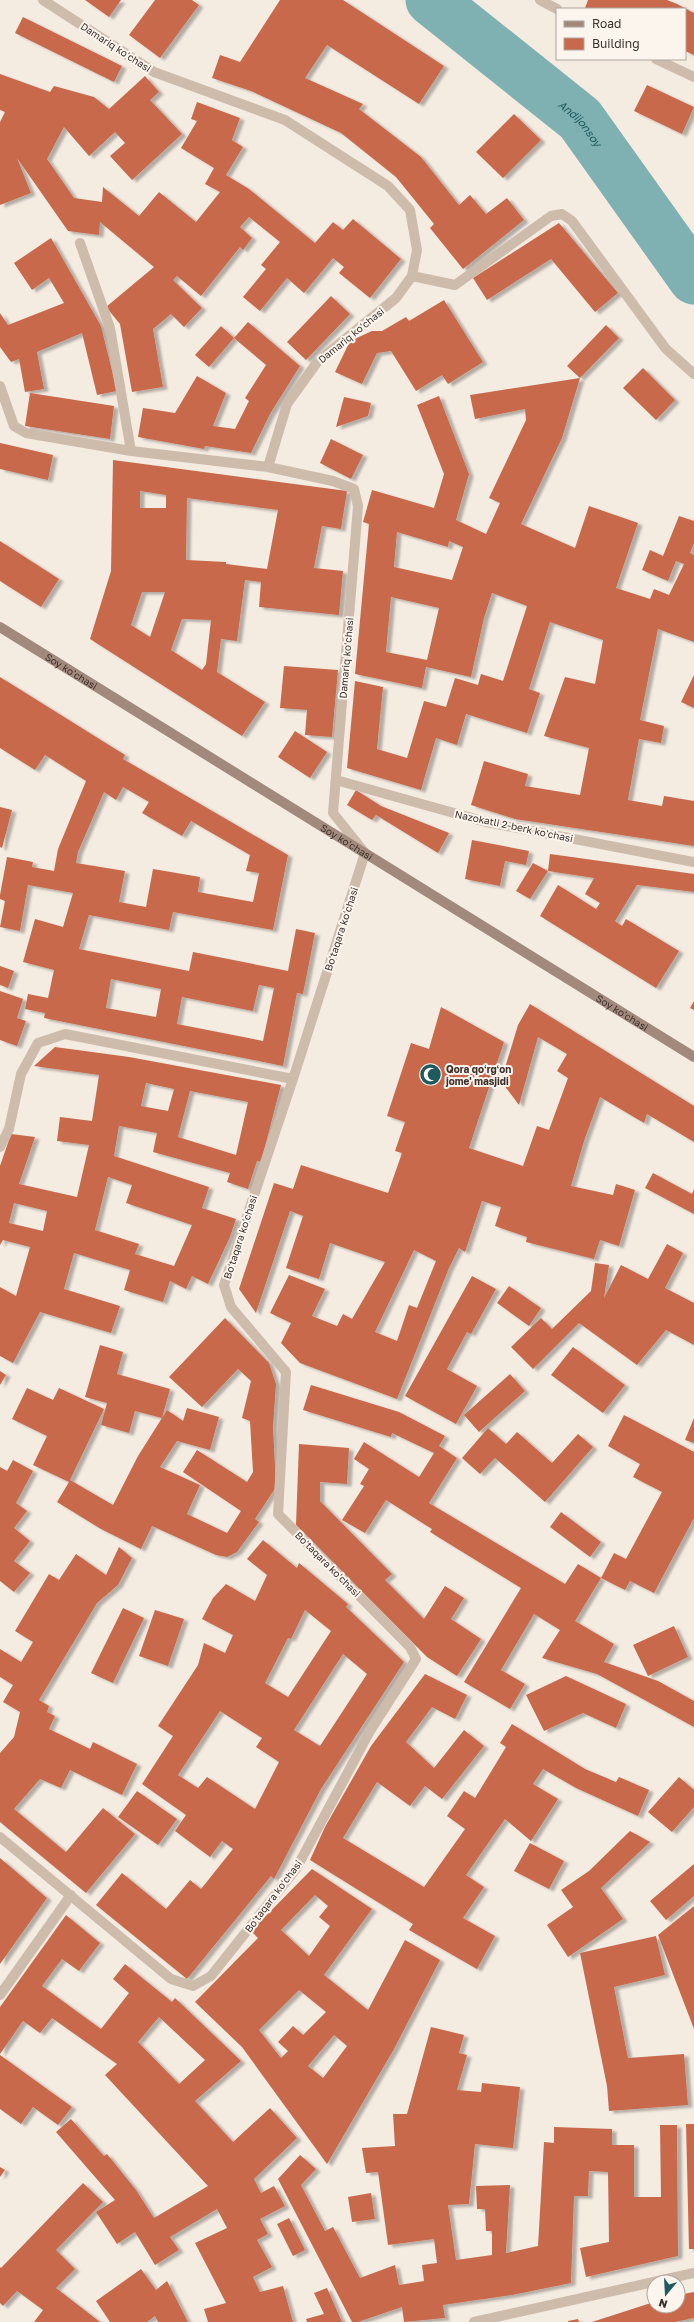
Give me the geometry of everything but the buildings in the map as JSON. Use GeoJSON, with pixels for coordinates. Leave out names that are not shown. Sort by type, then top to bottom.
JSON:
{"type":"FeatureCollection","features":[{"type":"Feature","properties":{"kind":"main road","name":"Soy ko'chasi"},"geometry":{"type":"LineString","coordinates":[[0,627],[694,1056]]}},
{"type":"Feature","properties":{"kind":"street","name":"Damariq koʻchasi"},"geometry":{"type":"LineString","coordinates":[[43,0],[154,72],[285,120],[388,186],[410,210],[417,250],[412,276],[396,298],[318,361],[287,404],[268,467],[333,481],[354,489],[358,506],[333,813],[365,854]]}},
{"type":"Feature","properties":{"kind":"street"},"geometry":{"type":"LineString","coordinates":[[540,0],[556,8]]}},
{"type":"Feature","properties":{"kind":"street"},"geometry":{"type":"LineString","coordinates":[[658,60],[694,77]]}},
{"type":"Feature","properties":{"kind":"street"},"geometry":{"type":"LineString","coordinates":[[412,276],[455,285],[551,216],[562,214],[572,221],[666,349],[694,374]]}},
{"type":"Feature","properties":{"kind":"street"},"geometry":{"type":"LineString","coordinates":[[80,243],[110,328],[131,451]]}},
{"type":"Feature","properties":{"kind":"street"},"geometry":{"type":"LineString","coordinates":[[0,386],[14,426],[26,433],[131,451],[268,467]]}},
{"type":"Feature","properties":{"kind":"street","name":"Nazokatli 2-berk koʻchasi"},"geometry":{"type":"LineString","coordinates":[[336,780],[486,822],[694,862]]}},
{"type":"Feature","properties":{"kind":"street","name":"Boʻtaqara koʻchasi"},"geometry":{"type":"LineString","coordinates":[[0,1836],[171,1978],[193,1986],[211,1976],[296,1869],[370,1731],[416,1659],[410,1647],[278,1514],[286,1372],[231,1307],[224,1285],[293,1079],[365,854]]}},
{"type":"Feature","properties":{"kind":"street"},"geometry":{"type":"LineString","coordinates":[[0,1147],[8,1129],[21,1074],[38,1043],[65,1034],[293,1079]]}},
{"type":"Feature","properties":{"kind":"street"},"geometry":{"type":"LineString","coordinates":[[0,1995],[71,1895]]}},
{"type":"Feature","properties":{"kind":"street"},"geometry":{"type":"LineString","coordinates":[[474,2322],[694,2273]]}},
{"type":"Feature","properties":{"kind":"waterway","name":"Andijonsoy"},"geometry":{"type":"LineString","coordinates":[[431,0],[580,119],[694,279]]}},
{"type":"Feature","properties":{"kind":"place","name":"Qora qoʻrgʻon jome' masjidi"},"geometry":{"type":"Point","coordinates":[430,1075]}}]}
